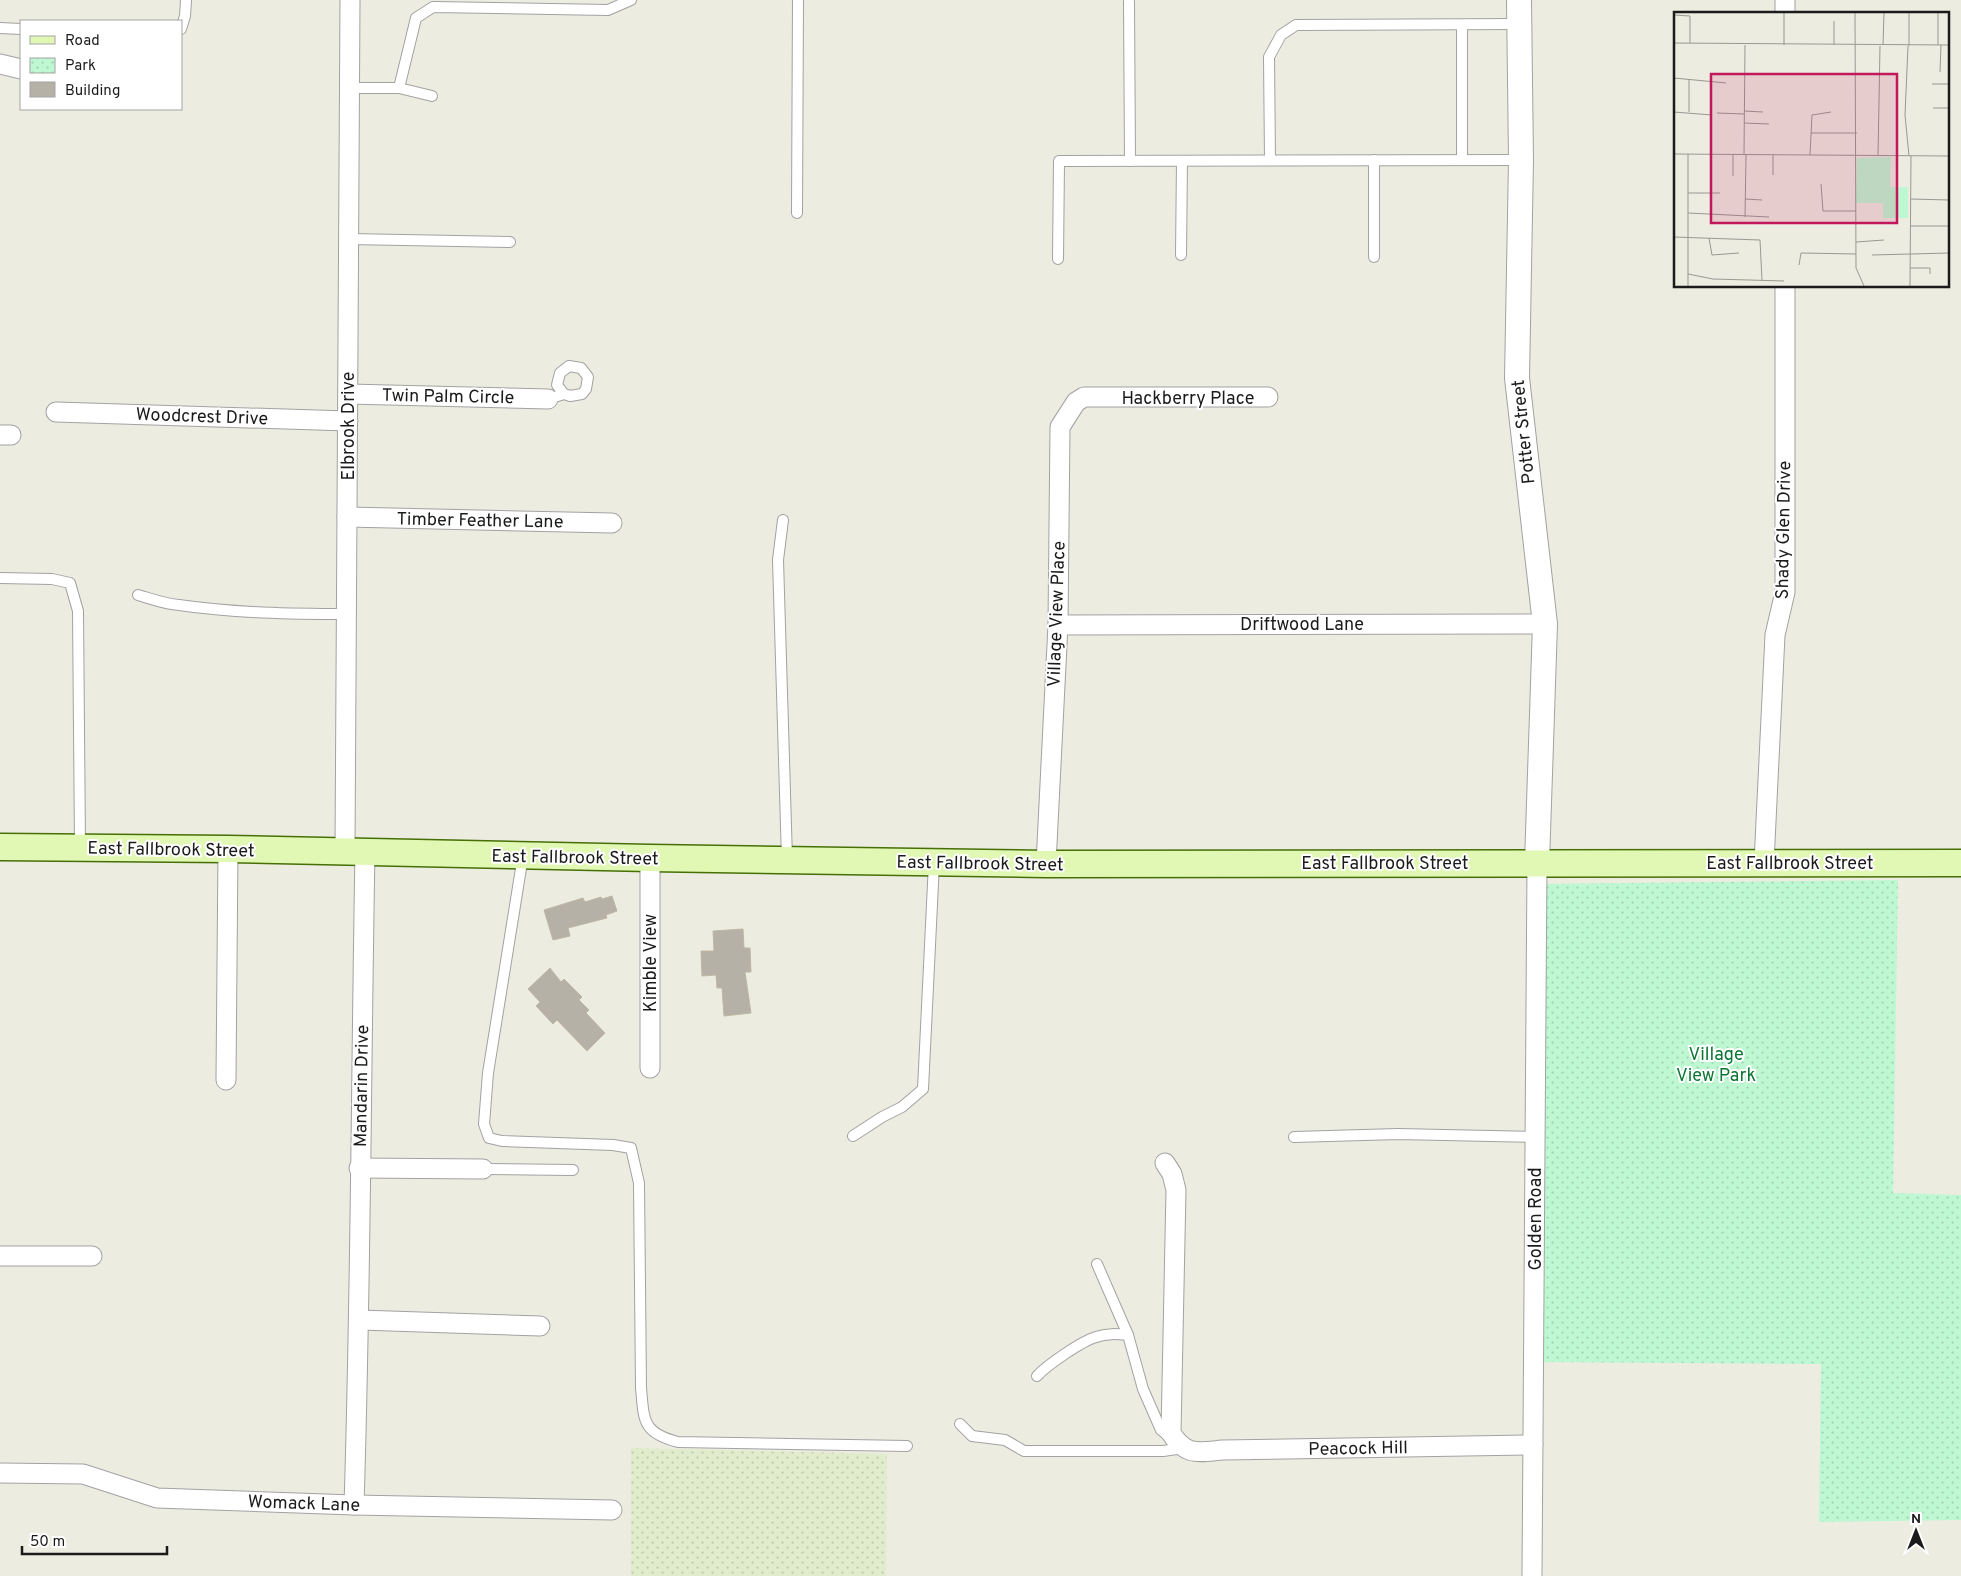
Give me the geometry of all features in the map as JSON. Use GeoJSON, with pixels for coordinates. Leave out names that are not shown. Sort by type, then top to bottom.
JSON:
{"type":"FeatureCollection","features":[{"type":"Feature","properties":{"kind":"main road","name":"East Fallbrook Street"},"geometry":{"type":"LineString","coordinates":[[0,847],[355,851],[523,856],[1046,864],[1961,863]]}},
{"type":"Feature","properties":{"kind":"street","name":"Elbrook Drive"},"geometry":{"type":"LineString","coordinates":[[350,0],[347,614],[355,851]]}},
{"type":"Feature","properties":{"kind":"street","name":"Potter Street"},"geometry":{"type":"LineString","coordinates":[[1519,0],[1521,160],[1517,378],[1545,624],[1537,863]]}},
{"type":"Feature","properties":{"kind":"street"},"geometry":{"type":"LineString","coordinates":[[0,64],[20,69]]}},
{"type":"Feature","properties":{"kind":"street","name":"Shady Glen Drive"},"geometry":{"type":"LineString","coordinates":[[1764,863],[1775,635],[1785,592],[1785,288]]}},
{"type":"Feature","properties":{"kind":"street","name":"Twin Palm Circle"},"geometry":{"type":"LineString","coordinates":[[348,394],[556,396]]}},
{"type":"Feature","properties":{"kind":"street","name":"Village View Place"},"geometry":{"type":"LineString","coordinates":[[1046,864],[1058,625],[1060,427],[1076,402],[1084,397],[1107,398]]}},
{"type":"Feature","properties":{"kind":"street","name":"Hackberry Place"},"geometry":{"type":"LineString","coordinates":[[1107,398],[1268,397]]}},
{"type":"Feature","properties":{"kind":"street","name":"Woodcrest Drive"},"geometry":{"type":"LineString","coordinates":[[56,412],[348,421]]}},
{"type":"Feature","properties":{"kind":"street","name":"Timber Feather Lane"},"geometry":{"type":"LineString","coordinates":[[347,516],[612,523]]}},
{"type":"Feature","properties":{"kind":"street","name":"Driftwood Lane"},"geometry":{"type":"LineString","coordinates":[[1058,625],[1545,624]]}},
{"type":"Feature","properties":{"kind":"street"},"geometry":{"type":"LineString","coordinates":[[226,1080],[228,849]]}},
{"type":"Feature","properties":{"kind":"street","name":"Mandarin Drive"},"geometry":{"type":"LineString","coordinates":[[354,1505],[360,1320],[355,851]]}},
{"type":"Feature","properties":{"kind":"street","name":"Kimble View"},"geometry":{"type":"LineString","coordinates":[[650,858],[650,1068]]}},
{"type":"Feature","properties":{"kind":"street","name":"Golden Road"},"geometry":{"type":"LineString","coordinates":[[1532,1576],[1537,863]]}},
{"type":"Feature","properties":{"kind":"street"},"geometry":{"type":"LineString","coordinates":[[1165,1163],[1172,1174],[1176,1190],[1170,1408],[1171,1433],[1180,1446]]}},
{"type":"Feature","properties":{"kind":"street"},"geometry":{"type":"LineString","coordinates":[[359,1168],[483,1169]]}},
{"type":"Feature","properties":{"kind":"street"},"geometry":{"type":"LineString","coordinates":[[0,1256],[92,1256]]}},
{"type":"Feature","properties":{"kind":"street"},"geometry":{"type":"LineString","coordinates":[[360,1320],[540,1326]]}},
{"type":"Feature","properties":{"kind":"street","name":"Peacock Hill"},"geometry":{"type":"LineString","coordinates":[[1180,1446],[1192,1452],[1533,1445]]}},
{"type":"Feature","properties":{"kind":"street","name":"Womack Lane"},"geometry":{"type":"LineString","coordinates":[[0,1473],[83,1474],[157,1498],[354,1505],[612,1510]]}},
{"type":"Feature","properties":{"kind":"lane"},"geometry":{"type":"LineString","coordinates":[[182,26],[186,0]]}},
{"type":"Feature","properties":{"kind":"lane"},"geometry":{"type":"LineString","coordinates":[[399,88],[416,18],[433,7],[608,10],[631,0]]}},
{"type":"Feature","properties":{"kind":"lane"},"geometry":{"type":"LineString","coordinates":[[797,214],[798,0]]}},
{"type":"Feature","properties":{"kind":"lane"},"geometry":{"type":"LineString","coordinates":[[1129,2],[1130,160]]}},
{"type":"Feature","properties":{"kind":"lane"},"geometry":{"type":"LineString","coordinates":[[1270,160],[1269,57],[1280,35],[1296,25],[1519,24]]}},
{"type":"Feature","properties":{"kind":"lane"},"geometry":{"type":"LineString","coordinates":[[1462,25],[1462,160]]}},
{"type":"Feature","properties":{"kind":"lane"},"geometry":{"type":"LineString","coordinates":[[0,28],[20,29]]}},
{"type":"Feature","properties":{"kind":"lane"},"geometry":{"type":"LineString","coordinates":[[350,88],[399,88],[432,96]]}},
{"type":"Feature","properties":{"kind":"lane"},"geometry":{"type":"LineString","coordinates":[[1181,255],[1182,160]]}},
{"type":"Feature","properties":{"kind":"lane"},"geometry":{"type":"LineString","coordinates":[[1374,160],[1374,257]]}},
{"type":"Feature","properties":{"kind":"lane"},"geometry":{"type":"LineString","coordinates":[[1058,259],[1059,161],[1521,160]]}},
{"type":"Feature","properties":{"kind":"lane"},"geometry":{"type":"LineString","coordinates":[[349,239],[510,242]]}},
{"type":"Feature","properties":{"kind":"lane"},"geometry":{"type":"LineString","coordinates":[[783,520],[778,560],[786,860]]}},
{"type":"Feature","properties":{"kind":"lane"},"geometry":{"type":"LineString","coordinates":[[0,578],[52,580],[70,583],[78,612],[80,848]]}},
{"type":"Feature","properties":{"kind":"lane"},"geometry":{"type":"LineString","coordinates":[[138,595],[178,605],[223,610],[292,614],[347,614]]}},
{"type":"Feature","properties":{"kind":"lane"},"geometry":{"type":"LineString","coordinates":[[523,856],[488,1073],[484,1124],[490,1138],[502,1142],[613,1145],[631,1148],[639,1183],[638,1242],[641,1388],[644,1419],[652,1431],[664,1438],[678,1442],[907,1446]]}},
{"type":"Feature","properties":{"kind":"lane"},"geometry":{"type":"LineString","coordinates":[[853,1136],[882,1117],[902,1107],[922,1088],[934,862]]}},
{"type":"Feature","properties":{"kind":"lane"},"geometry":{"type":"LineString","coordinates":[[1294,1137],[1398,1134],[1535,1137]]}},
{"type":"Feature","properties":{"kind":"lane"},"geometry":{"type":"LineString","coordinates":[[483,1169],[573,1170]]}},
{"type":"Feature","properties":{"kind":"lane"},"geometry":{"type":"LineString","coordinates":[[1097,1264],[1128,1334],[1143,1389],[1161,1430],[1180,1446]]}},
{"type":"Feature","properties":{"kind":"lane"},"geometry":{"type":"LineString","coordinates":[[1037,1376],[1046,1366],[1094,1337],[1111,1333],[1128,1334]]}},
{"type":"Feature","properties":{"kind":"lane"},"geometry":{"type":"LineString","coordinates":[[960,1424],[972,1436],[1005,1440],[1024,1451],[1163,1451],[1180,1446]]}},
{"type":"Feature","properties":{"kind":"green space","name":"Village View Park"},"geometry":{"type":"Polygon","coordinates":[[[1898,880],[1893,1193],[1961,1195],[1961,1520],[1819,1522],[1821,1364],[1534,1362],[1539,884],[1898,880]]]}},
{"type":"Feature","properties":{"kind":"green space"},"geometry":{"type":"Polygon","coordinates":[[[631,1448],[887,1454],[886,1576],[631,1576],[631,1448]]]}},
{"type":"Feature","properties":{"kind":"building"},"geometry":{"type":"Polygon","coordinates":[[[612,896],[617,911],[606,915],[607,918],[568,928],[570,936],[553,940],[544,910],[583,898],[585,902],[612,896]]]}},
{"type":"Feature","properties":{"kind":"building"},"geometry":{"type":"Polygon","coordinates":[[[743,929],[744,948],[750,948],[751,972],[745,972],[751,1013],[724,1016],[722,988],[717,988],[716,975],[702,976],[701,951],[714,951],[713,931],[743,929]]]}},
{"type":"Feature","properties":{"kind":"building"},"geometry":{"type":"Polygon","coordinates":[[[550,968],[561,982],[564,979],[582,997],[579,1000],[589,1010],[586,1013],[605,1033],[587,1051],[557,1020],[553,1024],[536,1006],[540,1002],[528,989],[550,968]]]}}]}
